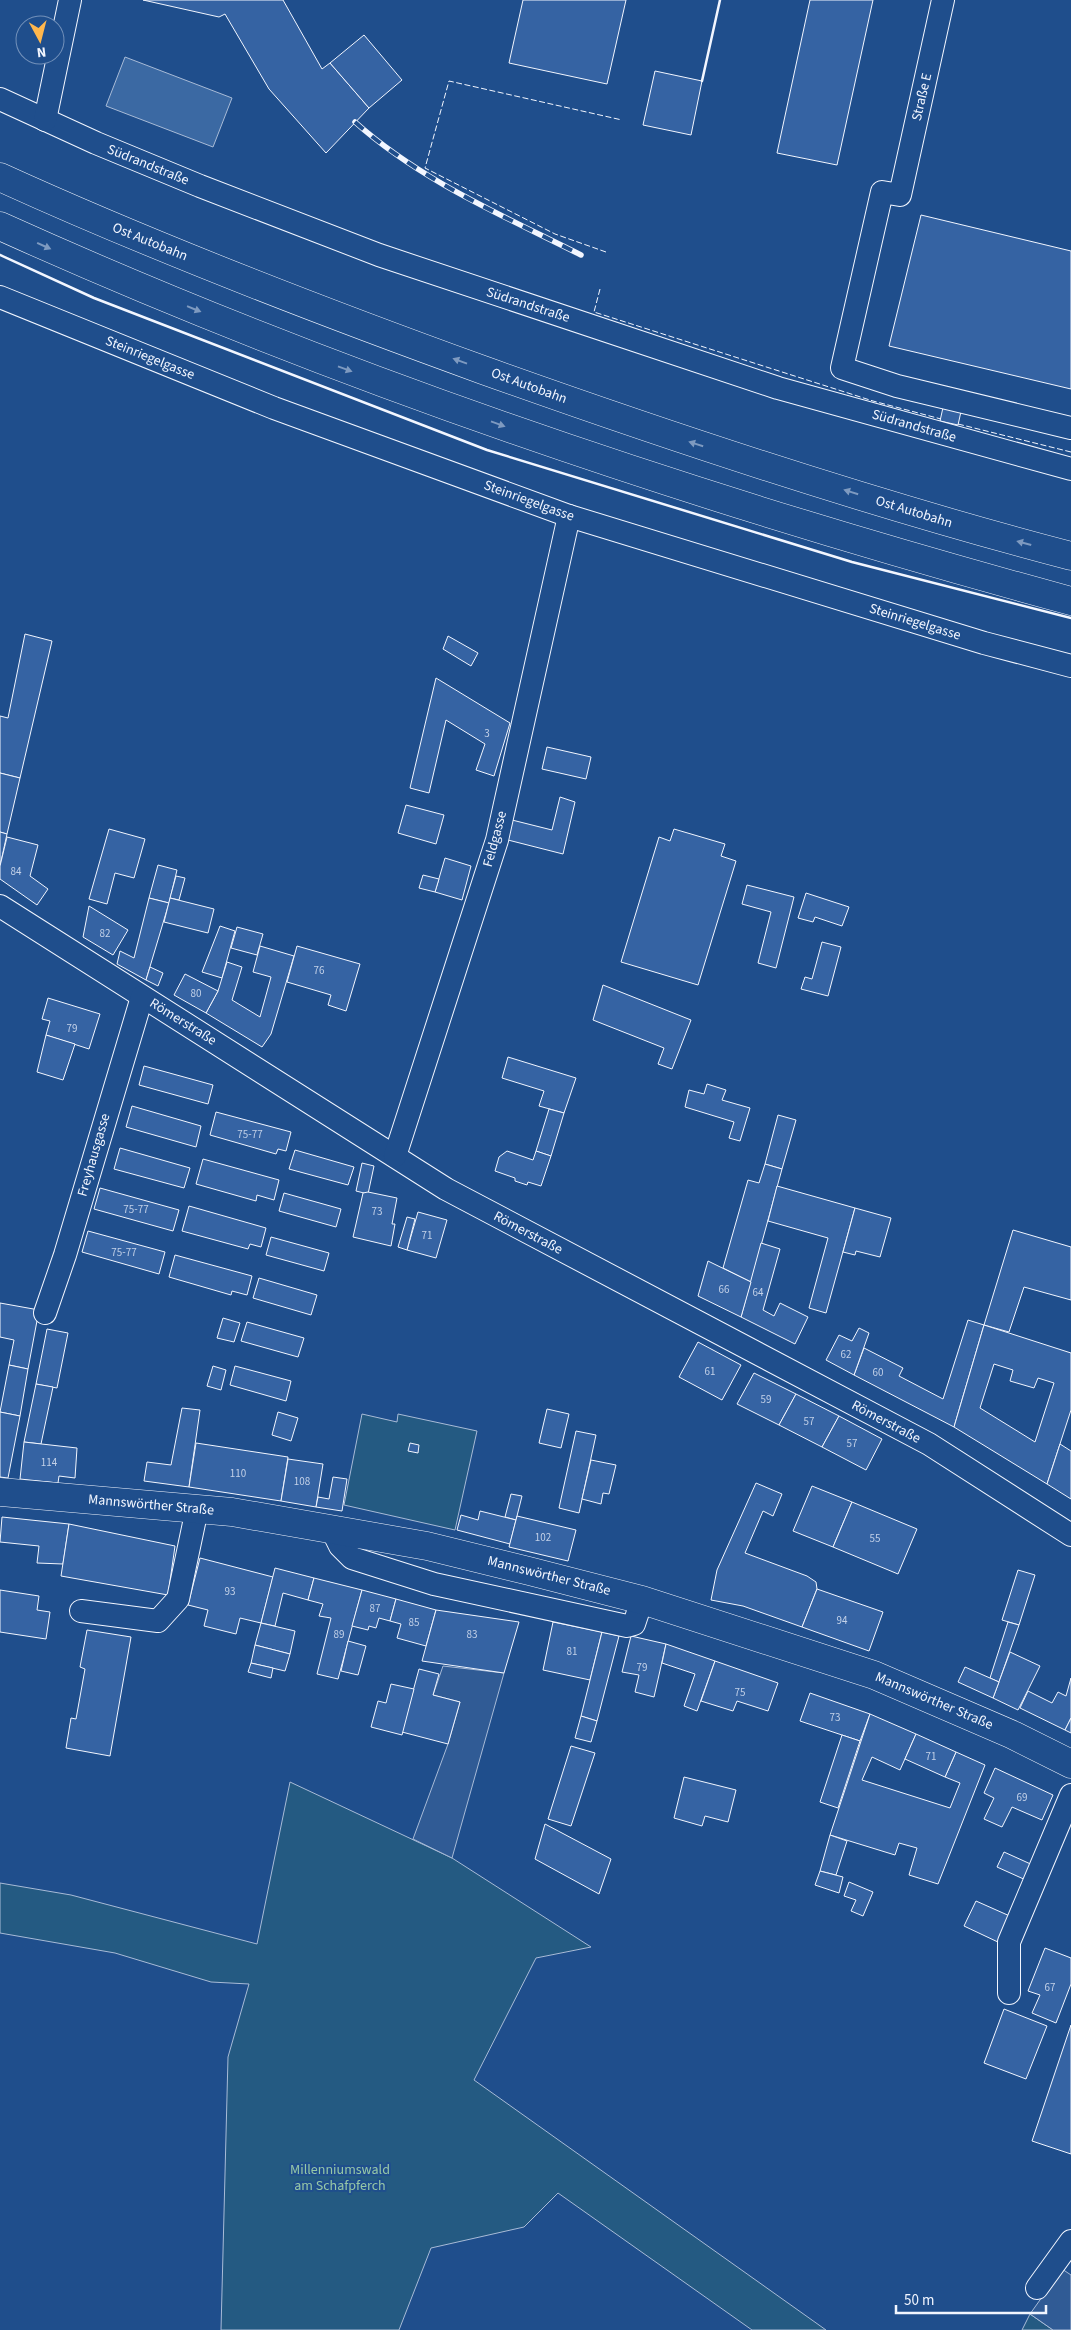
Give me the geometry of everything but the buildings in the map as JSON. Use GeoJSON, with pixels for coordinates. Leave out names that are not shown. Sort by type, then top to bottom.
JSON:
{"type":"FeatureCollection","features":[{"type":"Feature","properties":{"kind":"main road","name":"Ost Autobahn"},"geometry":{"type":"LineString","coordinates":[[0,177],[82,215],[325,313],[647,429],[975,531],[1071,556]]}},
{"type":"Feature","properties":{"kind":"main road"},"geometry":{"type":"LineString","coordinates":[[0,226],[74,260],[308,355],[628,470],[962,572],[1071,601]]}},
{"type":"Feature","properties":{"kind":"main road","name":"Mannswörther Straße"},"geometry":{"type":"LineString","coordinates":[[0,1492],[232,1512],[427,1546],[530,1571],[642,1600],[874,1675],[1013,1735],[1071,1764]]}},
{"type":"Feature","properties":{"kind":"street"},"geometry":{"type":"LineString","coordinates":[[45,120],[70,0]]}},
{"type":"Feature","properties":{"kind":"street","name":"Straße E"},"geometry":{"type":"LineString","coordinates":[[943,0],[900,195],[882,192],[842,368],[897,386],[1071,428]]}},
{"type":"Feature","properties":{"kind":"street","name":"Südrandstraße"},"geometry":{"type":"LineString","coordinates":[[0,99],[200,186],[379,255],[778,388],[1071,469]]}},
{"type":"Feature","properties":{"kind":"street","name":"Steinriegelgasse"},"geometry":{"type":"LineString","coordinates":[[0,297],[274,408],[569,516],[974,640],[1071,666]]}},
{"type":"Feature","properties":{"kind":"street","name":"Feldgasse"},"geometry":{"type":"LineString","coordinates":[[396,1156],[497,840],[569,516]]}},
{"type":"Feature","properties":{"kind":"street","name":"Römerstraße"},"geometry":{"type":"LineString","coordinates":[[0,906],[446,1189],[929,1444],[1071,1535]]}},
{"type":"Feature","properties":{"kind":"street","name":"Freyhausgasse"},"geometry":{"type":"LineString","coordinates":[[45,1313],[65,1255],[142,996]]}},
{"type":"Feature","properties":{"kind":"street"},"geometry":{"type":"LineString","coordinates":[[81,1611],[158,1621],[178,1600],[197,1509]]}},
{"type":"Feature","properties":{"kind":"street"},"geometry":{"type":"LineString","coordinates":[[332,1530],[340,1546],[352,1558],[434,1584],[627,1626],[634,1624],[642,1600]]}},
{"type":"Feature","properties":{"kind":"street"},"geometry":{"type":"LineString","coordinates":[[521,1603],[530,1571]]}},
{"type":"Feature","properties":{"kind":"street"},"geometry":{"type":"LineString","coordinates":[[1009,1993],[1008,1942],[1071,1795]]}},
{"type":"Feature","properties":{"kind":"street"},"geometry":{"type":"LineString","coordinates":[[1037,2288],[1071,2240]]}},
{"type":"Feature","properties":{"kind":"green space"},"geometry":{"type":"Polygon","coordinates":[[[362,1414],[397,1422],[398,1414],[477,1431],[455,1530],[344,1505],[362,1414]]]}},
{"type":"Feature","properties":{"kind":"green space","name":"Millenniumswald am Schafpferch"},"geometry":{"type":"Polygon","coordinates":[[[290,1782],[452,1858],[591,1947],[536,1958],[474,2080],[826,2330],[752,2330],[558,2193],[524,2227],[431,2248],[399,2330],[221,2330],[228,2057],[249,1984],[211,1982],[115,1953],[0,1933],[0,1883],[71,1895],[257,1944],[290,1782]]]}},
{"type":"Feature","properties":{"kind":"green space"},"geometry":{"type":"Polygon","coordinates":[[[1030,2314],[1053,2330],[1022,2330],[1030,2314]]]}},
{"type":"Feature","properties":{"kind":"shaded area"},"geometry":{"type":"Polygon","coordinates":[[[125,57],[232,98],[213,147],[106,106],[125,57]]]}},
{"type":"Feature","properties":{"kind":"shaded area"},"geometry":{"type":"Polygon","coordinates":[[[443,1666],[504,1673],[452,1858],[413,1839],[448,1744],[460,1702],[433,1695],[443,1666]]]}},
{"type":"Feature","properties":{"kind":"shaded area"},"geometry":{"type":"Polygon","coordinates":[[[1062,2269],[1071,2275],[1071,2330],[1053,2330],[1030,2314],[1062,2269]]]}},
{"type":"Feature","properties":{"kind":"railway"},"geometry":{"type":"LineString","coordinates":[[355,122],[407,162],[435,180],[581,255]]}},
{"type":"Feature","properties":{"kind":"fence"},"geometry":{"type":"LineString","coordinates":[[606,252],[555,234],[425,168],[449,81],[622,120]]}},
{"type":"Feature","properties":{"kind":"fence"},"geometry":{"type":"LineString","coordinates":[[600,289],[594,312],[873,401],[941,419]]}},
{"type":"Feature","properties":{"kind":"fence"},"geometry":{"type":"LineString","coordinates":[[958,424],[1071,452]]}},
{"type":"Feature","properties":{"kind":"wall"},"geometry":{"type":"LineString","coordinates":[[702,81],[720,0]]}},
{"type":"Feature","properties":{"kind":"wall"},"geometry":{"type":"LineString","coordinates":[[0,255],[94,298],[487,450],[852,562],[1071,618]]}}]}
